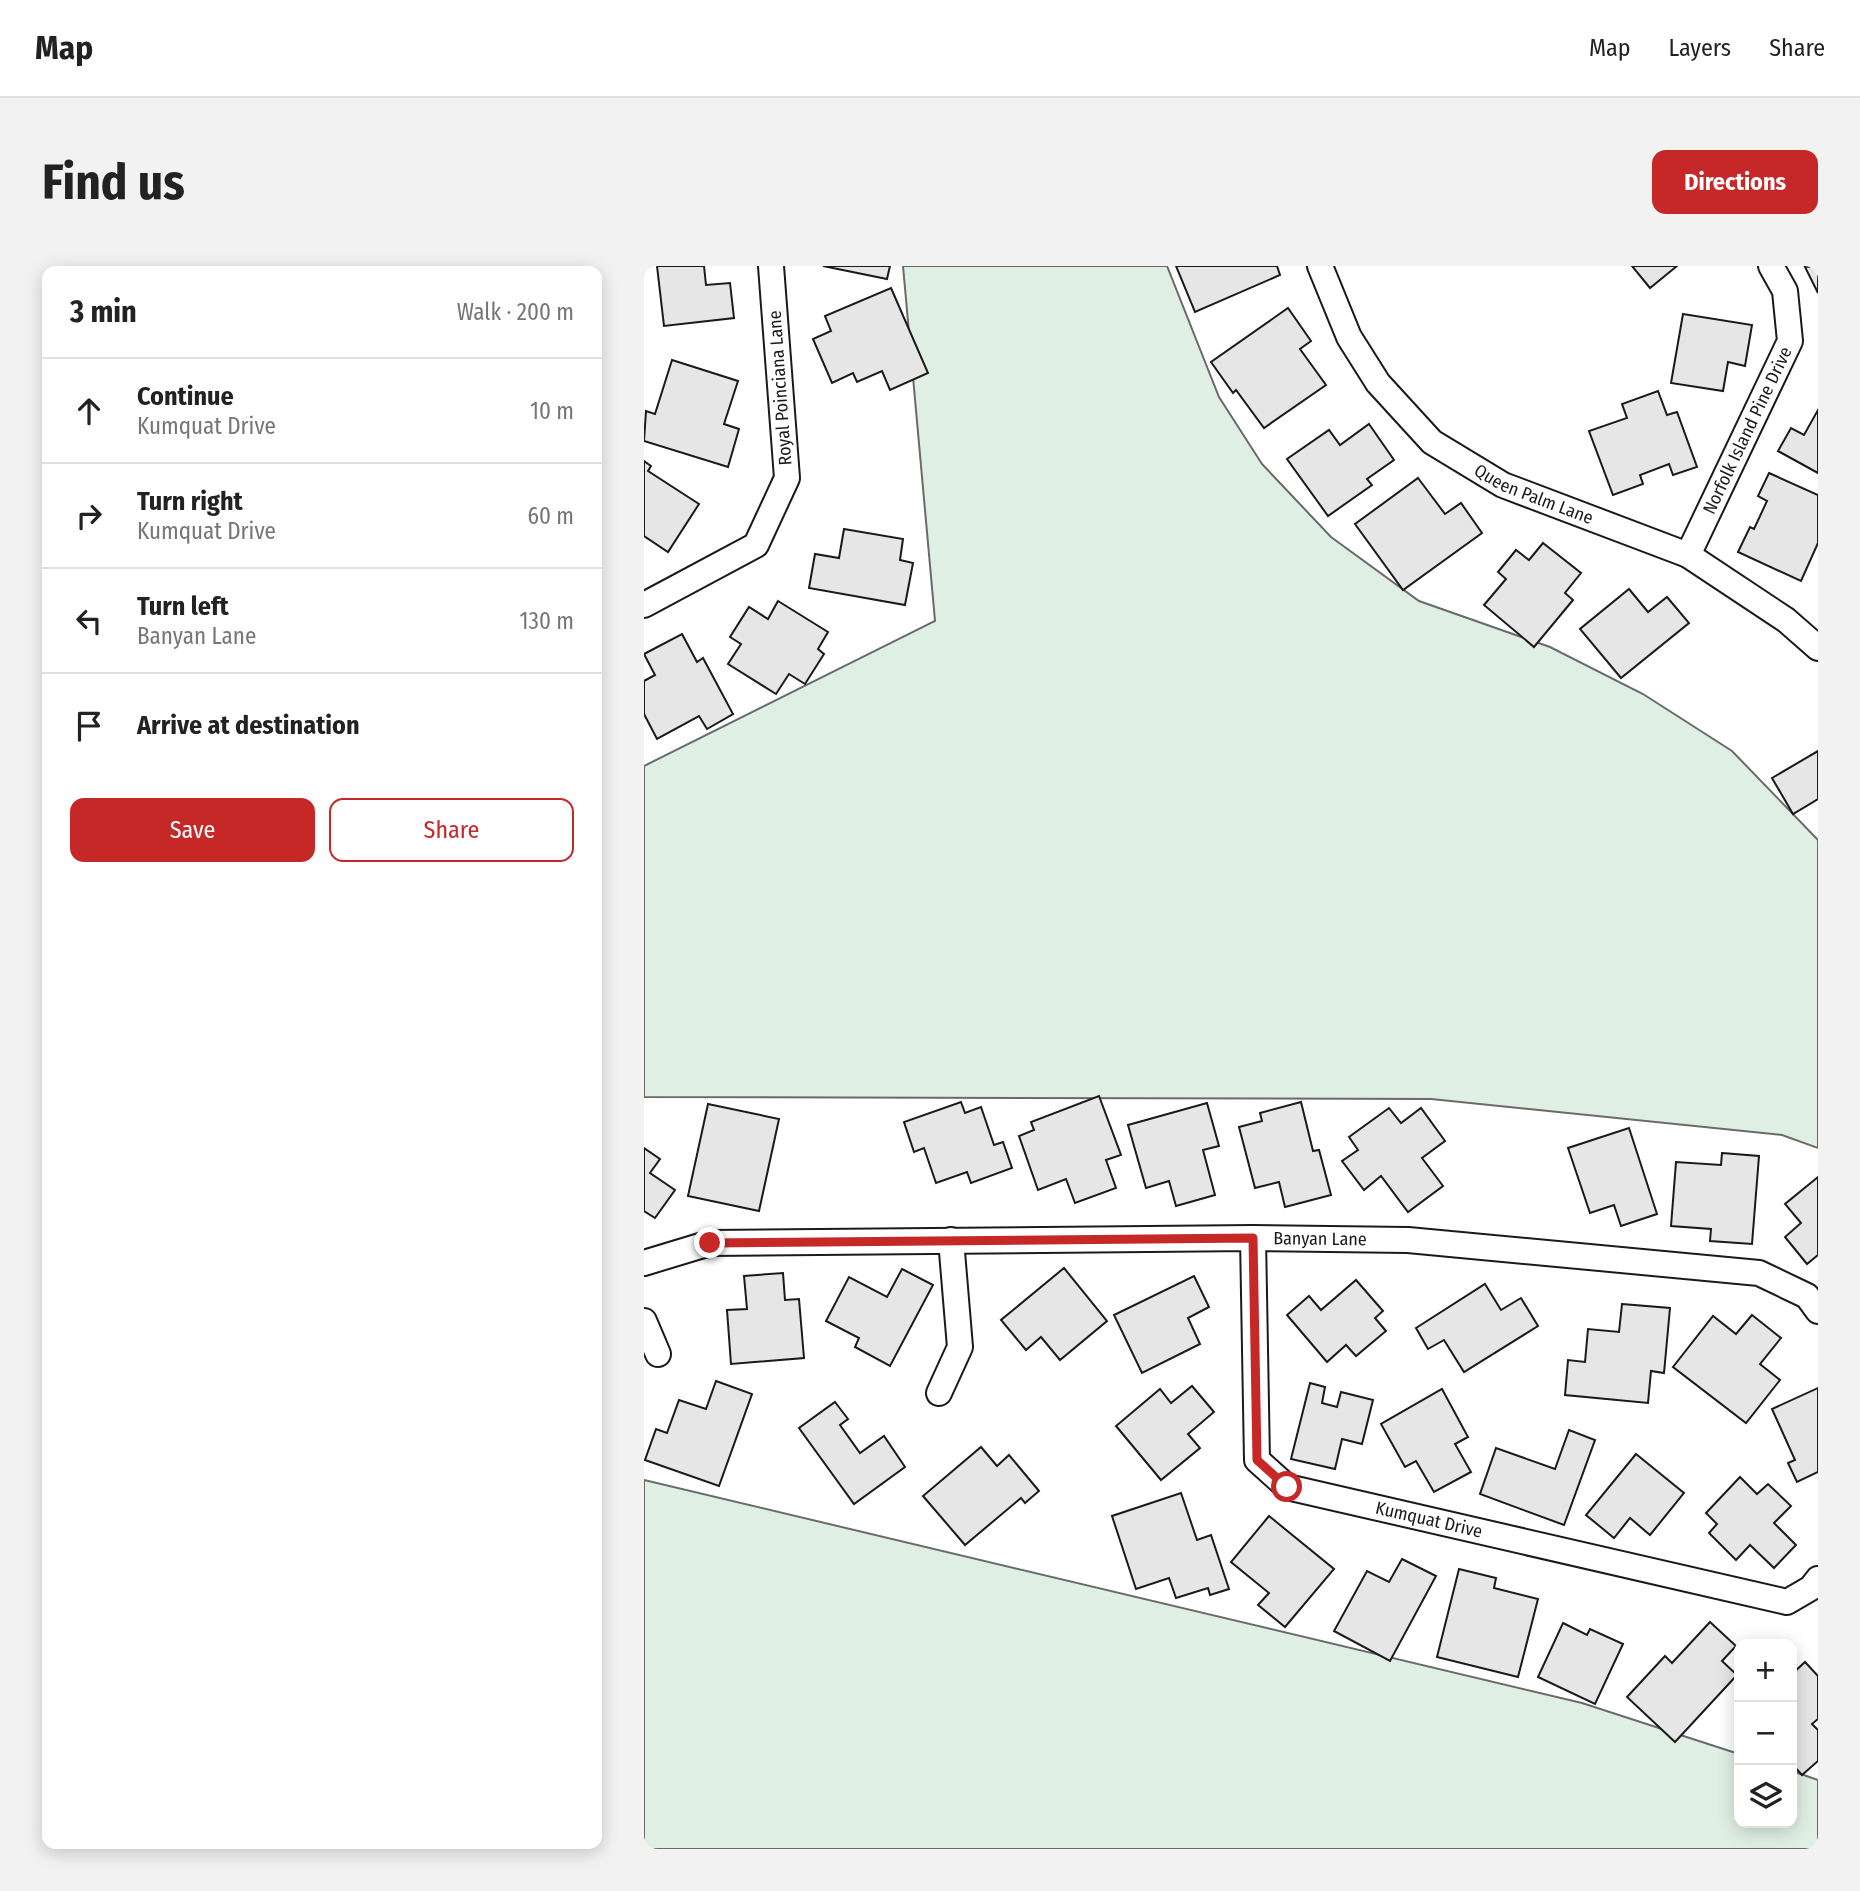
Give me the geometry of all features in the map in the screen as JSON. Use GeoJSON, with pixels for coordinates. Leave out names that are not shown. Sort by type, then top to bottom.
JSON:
{"type":"FeatureCollection","features":[{"type":"Feature","properties":{"kind":"street","name":"Royal Poinciana Lane"},"geometry":{"type":"LineString","coordinates":[[644,605],[756,545],[787,478],[771,266]]}},
{"type":"Feature","properties":{"kind":"street","name":"Queen Palm Lane"},"geometry":{"type":"LineString","coordinates":[[1321,266],[1349,337],[1378,383],[1432,442],[1503,485],[1688,555],[1786,620],[1818,648]]}},
{"type":"Feature","properties":{"kind":"street","name":"Norfolk Island Pine Drive"},"geometry":{"type":"LineString","coordinates":[[1688,555],[1790,341],[1785,291],[1771,266]]}},
{"type":"Feature","properties":{"kind":"street","name":"Banyan Lane"},"geometry":{"type":"LineString","coordinates":[[644,1263],[710,1243],[1253,1238],[1408,1240],[1759,1273],[1807,1296],[1818,1311]]}},
{"type":"Feature","properties":{"kind":"street","name":"Kumquat Drive"},"geometry":{"type":"LineString","coordinates":[[1253,1238],[1257,1460],[1287,1487],[1787,1602],[1811,1588],[1818,1579]]}},
{"type":"Feature","properties":{"kind":"street"},"geometry":{"type":"LineString","coordinates":[[939,1393],[960,1347],[951,1240]]}},
{"type":"Feature","properties":{"kind":"street"},"geometry":{"type":"LineString","coordinates":[[644,1321],[658,1354]]}},
{"type":"Feature","properties":{"kind":"green space"},"geometry":{"type":"Polygon","coordinates":[[[903,266],[1167,266],[1219,397],[1262,464],[1331,537],[1419,601],[1550,647],[1643,694],[1732,751],[1818,840],[1818,1148],[1782,1135],[1431,1099],[644,1097],[644,766],[935,621],[903,266]]]}},
{"type":"Feature","properties":{"kind":"green space"},"geometry":{"type":"Polygon","coordinates":[[[644,1480],[1582,1703],[1734,1752],[1734,1828],[1797,1828],[1797,1773],[1818,1780],[1818,1849],[644,1849],[644,1480]]]}},
{"type":"Feature","properties":{"kind":"building"},"geometry":{"type":"Polygon","coordinates":[[[657,266],[704,266],[706,285],[730,283],[734,318],[664,326],[657,266]]]}},
{"type":"Feature","properties":{"kind":"building"},"geometry":{"type":"Polygon","coordinates":[[[823,266],[890,266],[887,279],[823,266]]]}},
{"type":"Feature","properties":{"kind":"building"},"geometry":{"type":"Polygon","coordinates":[[[1176,266],[1277,266],[1280,275],[1195,312],[1176,266]]]}},
{"type":"Feature","properties":{"kind":"building"},"geometry":{"type":"Polygon","coordinates":[[[1632,266],[1677,266],[1650,288],[1632,266]]]}},
{"type":"Feature","properties":{"kind":"building"},"geometry":{"type":"Polygon","coordinates":[[[1818,266],[1818,293],[1805,267],[1818,266]]]}},
{"type":"Feature","properties":{"kind":"building"},"geometry":{"type":"Polygon","coordinates":[[[891,288],[928,373],[890,390],[882,371],[857,382],[853,373],[832,383],[813,339],[831,331],[825,316],[891,288]]]}},
{"type":"Feature","properties":{"kind":"building"},"geometry":{"type":"Polygon","coordinates":[[[1288,308],[1311,341],[1300,349],[1326,385],[1264,428],[1236,390],[1233,393],[1211,362],[1288,308]]]}},
{"type":"Feature","properties":{"kind":"building"},"geometry":{"type":"Polygon","coordinates":[[[1683,314],[1752,325],[1745,366],[1728,362],[1723,391],[1671,383],[1683,314]]]}},
{"type":"Feature","properties":{"kind":"building"},"geometry":{"type":"Polygon","coordinates":[[[672,360],[738,381],[724,424],[739,429],[728,467],[644,441],[646,411],[655,414],[672,360]]]}},
{"type":"Feature","properties":{"kind":"building"},"geometry":{"type":"Polygon","coordinates":[[[1658,391],[1667,415],[1677,412],[1697,467],[1673,475],[1669,464],[1640,475],[1643,484],[1613,495],[1589,431],[1627,418],[1622,404],[1658,391]]]}},
{"type":"Feature","properties":{"kind":"building"},"geometry":{"type":"Polygon","coordinates":[[[1818,410],[1818,473],[1778,451],[1791,428],[1804,435],[1818,410]]]}},
{"type":"Feature","properties":{"kind":"building"},"geometry":{"type":"Polygon","coordinates":[[[1369,424],[1394,460],[1367,479],[1372,485],[1328,516],[1287,459],[1329,430],[1340,445],[1369,424]]]}},
{"type":"Feature","properties":{"kind":"building"},"geometry":{"type":"Polygon","coordinates":[[[644,461],[651,466],[648,471],[699,504],[668,552],[644,536],[644,461]]]}},
{"type":"Feature","properties":{"kind":"building"},"geometry":{"type":"Polygon","coordinates":[[[1769,473],[1818,495],[1818,543],[1801,581],[1738,552],[1750,527],[1754,529],[1767,501],[1758,496],[1769,473]]]}},
{"type":"Feature","properties":{"kind":"building"},"geometry":{"type":"Polygon","coordinates":[[[1418,478],[1445,514],[1461,503],[1482,533],[1403,590],[1355,524],[1418,478]]]}},
{"type":"Feature","properties":{"kind":"building"},"geometry":{"type":"Polygon","coordinates":[[[844,529],[903,539],[900,560],[913,563],[905,605],[809,588],[815,554],[839,558],[844,529]]]}},
{"type":"Feature","properties":{"kind":"building"},"geometry":{"type":"Polygon","coordinates":[[[1543,543],[1581,573],[1565,593],[1573,600],[1534,647],[1484,605],[1506,579],[1498,572],[1516,550],[1529,560],[1543,543]]]}},
{"type":"Feature","properties":{"kind":"building"},"geometry":{"type":"Polygon","coordinates":[[[1629,589],[1648,612],[1667,597],[1689,623],[1621,678],[1580,629],[1629,589]]]}},
{"type":"Feature","properties":{"kind":"building"},"geometry":{"type":"Polygon","coordinates":[[[778,601],[828,632],[818,649],[824,654],[805,684],[789,674],[776,694],[728,664],[741,644],[730,637],[749,607],[768,619],[778,601]]]}},
{"type":"Feature","properties":{"kind":"building"},"geometry":{"type":"Polygon","coordinates":[[[682,634],[697,662],[703,658],[733,714],[707,729],[699,716],[657,739],[644,714],[644,681],[655,675],[644,654],[682,634]]]}},
{"type":"Feature","properties":{"kind":"building"},"geometry":{"type":"Polygon","coordinates":[[[1818,751],[1818,799],[1793,814],[1772,778],[1818,751]]]}},
{"type":"Feature","properties":{"kind":"building"},"geometry":{"type":"Polygon","coordinates":[[[1099,1096],[1121,1155],[1106,1160],[1116,1188],[1075,1203],[1066,1179],[1038,1190],[1019,1136],[1034,1130],[1031,1122],[1099,1096]]]}},
{"type":"Feature","properties":{"kind":"building"},"geometry":{"type":"Polygon","coordinates":[[[961,1102],[965,1113],[981,1107],[994,1145],[1003,1142],[1012,1168],[971,1183],[967,1172],[936,1183],[924,1148],[914,1152],[904,1122],[961,1102]]]}},
{"type":"Feature","properties":{"kind":"building"},"geometry":{"type":"Polygon","coordinates":[[[1301,1102],[1313,1151],[1319,1150],[1331,1195],[1285,1207],[1279,1182],[1255,1188],[1239,1127],[1262,1121],[1260,1113],[1301,1102]]]}},
{"type":"Feature","properties":{"kind":"building"},"geometry":{"type":"Polygon","coordinates":[[[1207,1103],[1219,1146],[1203,1150],[1215,1195],[1176,1206],[1169,1181],[1146,1188],[1128,1125],[1207,1103]]]}},
{"type":"Feature","properties":{"kind":"building"},"geometry":{"type":"Polygon","coordinates":[[[708,1104],[779,1119],[759,1211],[688,1196],[708,1104]]]}},
{"type":"Feature","properties":{"kind":"building"},"geometry":{"type":"Polygon","coordinates":[[[1389,1108],[1401,1123],[1421,1108],[1445,1141],[1422,1158],[1443,1186],[1408,1212],[1381,1176],[1364,1190],[1342,1161],[1358,1150],[1349,1137],[1389,1108]]]}},
{"type":"Feature","properties":{"kind":"building"},"geometry":{"type":"Polygon","coordinates":[[[1629,1128],[1657,1214],[1621,1226],[1614,1205],[1590,1213],[1568,1148],[1629,1128]]]}},
{"type":"Feature","properties":{"kind":"building"},"geometry":{"type":"Polygon","coordinates":[[[644,1148],[660,1159],[650,1173],[675,1190],[655,1218],[644,1211],[644,1148]]]}},
{"type":"Feature","properties":{"kind":"building"},"geometry":{"type":"Polygon","coordinates":[[[1722,1153],[1759,1156],[1752,1244],[1710,1241],[1711,1229],[1671,1226],[1676,1162],[1721,1165],[1722,1153]]]}},
{"type":"Feature","properties":{"kind":"building"},"geometry":{"type":"Polygon","coordinates":[[[1818,1177],[1818,1255],[1807,1264],[1785,1237],[1801,1223],[1785,1204],[1818,1177]]]}},
{"type":"Feature","properties":{"kind":"building"},"geometry":{"type":"Polygon","coordinates":[[[1064,1268],[1107,1321],[1060,1360],[1041,1337],[1026,1350],[1001,1320],[1064,1268]]]}},
{"type":"Feature","properties":{"kind":"building"},"geometry":{"type":"Polygon","coordinates":[[[902,1269],[933,1285],[890,1366],[855,1347],[859,1338],[826,1321],[849,1277],[887,1297],[902,1269]]]}},
{"type":"Feature","properties":{"kind":"building"},"geometry":{"type":"Polygon","coordinates":[[[783,1273],[785,1300],[799,1299],[804,1358],[731,1364],[727,1310],[747,1309],[744,1276],[783,1273]]]}},
{"type":"Feature","properties":{"kind":"building"},"geometry":{"type":"Polygon","coordinates":[[[1194,1276],[1209,1307],[1188,1318],[1200,1344],[1142,1373],[1114,1315],[1194,1276]]]}},
{"type":"Feature","properties":{"kind":"building"},"geometry":{"type":"Polygon","coordinates":[[[1356,1280],[1383,1311],[1375,1318],[1386,1331],[1356,1356],[1346,1345],[1327,1362],[1287,1315],[1309,1296],[1321,1310],[1356,1280]]]}},
{"type":"Feature","properties":{"kind":"building"},"geometry":{"type":"Polygon","coordinates":[[[1485,1284],[1501,1310],[1521,1298],[1538,1326],[1464,1372],[1444,1340],[1428,1349],[1416,1328],[1485,1284]]]}},
{"type":"Feature","properties":{"kind":"building"},"geometry":{"type":"Polygon","coordinates":[[[1622,1304],[1670,1308],[1664,1373],[1651,1371],[1648,1403],[1565,1395],[1568,1360],[1585,1362],[1588,1329],[1619,1332],[1622,1304]]]}},
{"type":"Feature","properties":{"kind":"building"},"geometry":{"type":"Polygon","coordinates":[[[1752,1315],[1781,1338],[1760,1364],[1780,1380],[1746,1423],[1673,1367],[1713,1316],[1736,1334],[1752,1315]]]}},
{"type":"Feature","properties":{"kind":"building"},"geometry":{"type":"Polygon","coordinates":[[[716,1381],[752,1394],[719,1486],[645,1460],[656,1429],[667,1433],[679,1400],[706,1409],[716,1381]]]}},
{"type":"Feature","properties":{"kind":"building"},"geometry":{"type":"Polygon","coordinates":[[[1310,1383],[1325,1387],[1322,1403],[1337,1407],[1341,1392],[1373,1400],[1362,1444],[1342,1439],[1335,1469],[1291,1459],[1310,1383]]]}},
{"type":"Feature","properties":{"kind":"building"},"geometry":{"type":"Polygon","coordinates":[[[1192,1386],[1214,1412],[1188,1434],[1200,1448],[1161,1480],[1116,1426],[1160,1389],[1171,1403],[1192,1386]]]}},
{"type":"Feature","properties":{"kind":"building"},"geometry":{"type":"Polygon","coordinates":[[[1818,1388],[1818,1472],[1797,1482],[1788,1463],[1795,1460],[1772,1409],[1818,1388]]]}},
{"type":"Feature","properties":{"kind":"building"},"geometry":{"type":"Polygon","coordinates":[[[1442,1389],[1468,1437],[1455,1444],[1471,1472],[1434,1492],[1416,1461],[1405,1467],[1381,1424],[1442,1389]]]}},
{"type":"Feature","properties":{"kind":"building"},"geometry":{"type":"Polygon","coordinates":[[[835,1402],[848,1419],[840,1425],[860,1453],[884,1436],[905,1467],[854,1504],[799,1428],[835,1402]]]}},
{"type":"Feature","properties":{"kind":"building"},"geometry":{"type":"Polygon","coordinates":[[[1569,1430],[1595,1440],[1564,1525],[1480,1494],[1496,1448],[1555,1469],[1569,1430]]]}},
{"type":"Feature","properties":{"kind":"building"},"geometry":{"type":"Polygon","coordinates":[[[981,1447],[997,1466],[1009,1455],[1039,1491],[1025,1503],[1021,1498],[965,1545],[923,1496],[981,1447]]]}},
{"type":"Feature","properties":{"kind":"building"},"geometry":{"type":"Polygon","coordinates":[[[1636,1454],[1684,1493],[1650,1535],[1630,1518],[1614,1538],[1586,1515],[1636,1454]]]}},
{"type":"Feature","properties":{"kind":"building"},"geometry":{"type":"Polygon","coordinates":[[[1740,1477],[1757,1494],[1768,1484],[1791,1506],[1774,1523],[1796,1545],[1774,1568],[1750,1545],[1736,1560],[1709,1533],[1717,1524],[1706,1513],[1740,1477]]]}},
{"type":"Feature","properties":{"kind":"building"},"geometry":{"type":"Polygon","coordinates":[[[1181,1493],[1197,1540],[1211,1535],[1229,1589],[1210,1595],[1208,1588],[1176,1598],[1169,1578],[1136,1589],[1112,1516],[1181,1493]]]}},
{"type":"Feature","properties":{"kind":"building"},"geometry":{"type":"Polygon","coordinates":[[[1269,1516],[1334,1569],[1285,1627],[1258,1605],[1269,1593],[1231,1562],[1269,1516]]]}},
{"type":"Feature","properties":{"kind":"building"},"geometry":{"type":"Polygon","coordinates":[[[1402,1559],[1436,1576],[1390,1661],[1334,1631],[1367,1571],[1389,1582],[1402,1559]]]}},
{"type":"Feature","properties":{"kind":"building"},"geometry":{"type":"Polygon","coordinates":[[[1459,1569],[1496,1578],[1494,1588],[1538,1599],[1518,1677],[1437,1657],[1459,1569]]]}},
{"type":"Feature","properties":{"kind":"building"},"geometry":{"type":"Polygon","coordinates":[[[1710,1622],[1734,1644],[1734,1648],[1722,1661],[1734,1672],[1734,1678],[1675,1742],[1627,1697],[1665,1656],[1672,1663],[1710,1622]]]}},
{"type":"Feature","properties":{"kind":"building"},"geometry":{"type":"Polygon","coordinates":[[[1563,1623],[1587,1635],[1590,1629],[1623,1644],[1595,1704],[1538,1677],[1563,1623]]]}},
{"type":"Feature","properties":{"kind":"building"},"geometry":{"type":"Polygon","coordinates":[[[1805,1662],[1818,1676],[1818,1719],[1812,1724],[1818,1730],[1818,1761],[1802,1775],[1797,1770],[1797,1669],[1805,1662]]]}},
{"type":"Feature","properties":{"kind":"route"},"geometry":{"type":"LineString","coordinates":[[710,1243],[1253,1238],[1257,1460],[1287,1487]]}}]}
